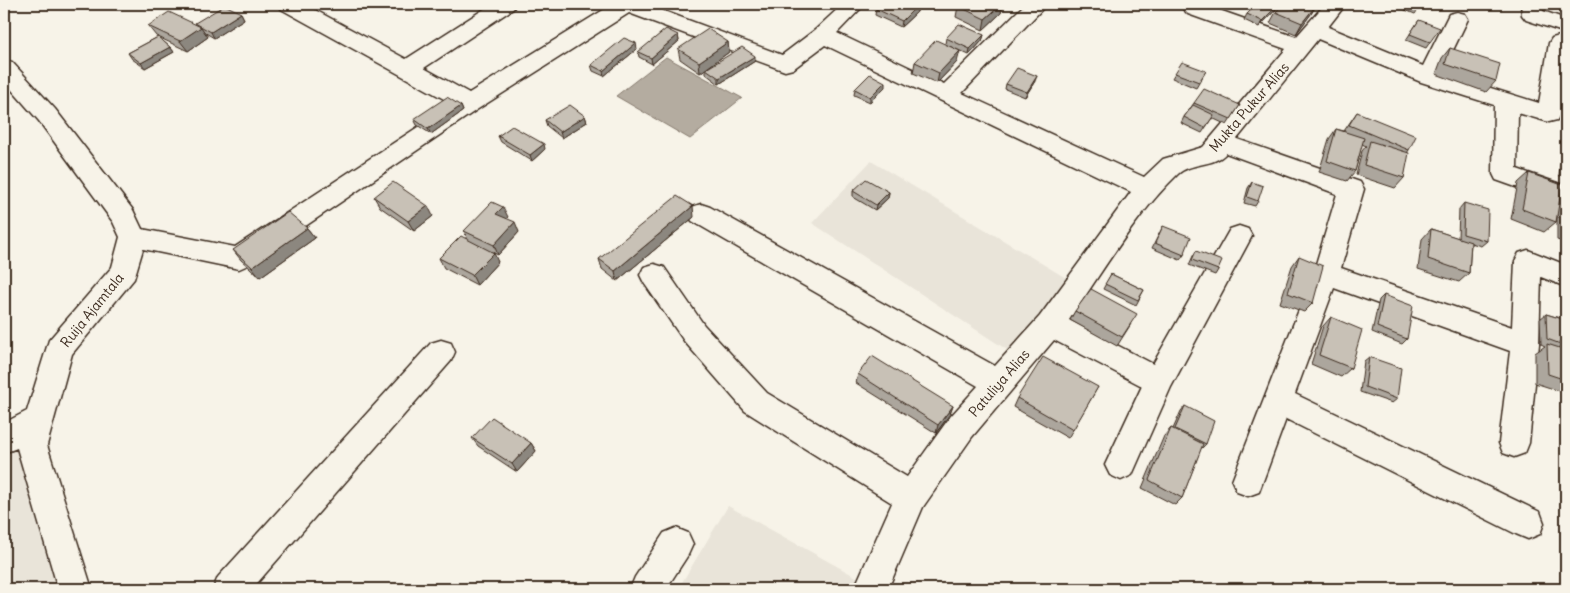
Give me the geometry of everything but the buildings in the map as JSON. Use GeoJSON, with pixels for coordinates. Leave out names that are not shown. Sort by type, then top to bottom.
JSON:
{"type":"FeatureCollection","features":[{"type":"Feature","properties":{"kind":"street"},"geometry":{"type":"LineString","coordinates":[[288,4],[470,103]]}},
{"type":"Feature","properties":{"kind":"street"},"geometry":{"type":"LineString","coordinates":[[407,69],[506,4]]}},
{"type":"Feature","properties":{"kind":"street"},"geometry":{"type":"LineString","coordinates":[[4,67],[47,115],[124,217],[133,237],[239,258],[470,103],[627,4],[784,64],[823,34],[855,4]]}},
{"type":"Feature","properties":{"kind":"street"},"geometry":{"type":"LineString","coordinates":[[947,95],[1037,4]]}},
{"type":"Feature","properties":{"kind":"street"},"geometry":{"type":"LineString","coordinates":[[1188,4],[1195,9],[1308,38],[1549,114],[1563,35],[1533,15],[1531,4]]}},
{"type":"Feature","properties":{"kind":"street","name":"Mukta Pukur Alias"},"geometry":{"type":"LineString","coordinates":[[1147,190],[1172,165],[1212,153],[1336,4]]}},
{"type":"Feature","properties":{"kind":"street"},"geometry":{"type":"LineString","coordinates":[[1429,77],[1457,19]]}},
{"type":"Feature","properties":{"kind":"street"},"geometry":{"type":"LineString","coordinates":[[823,34],[1147,190]]}},
{"type":"Feature","properties":{"kind":"street"},"geometry":{"type":"LineString","coordinates":[[1506,100],[1505,174],[1566,196]]}},
{"type":"Feature","properties":{"kind":"street"},"geometry":{"type":"LineString","coordinates":[[1221,142],[1351,189],[1326,274],[1248,481]]}},
{"type":"Feature","properties":{"kind":"street","name":"Patuliya Alias"},"geometry":{"type":"LineString","coordinates":[[871,589],[911,497],[961,427],[1050,324],[1147,190]]}},
{"type":"Feature","properties":{"kind":"street"},"geometry":{"type":"LineString","coordinates":[[701,214],[1000,383]]}},
{"type":"Feature","properties":{"kind":"street"},"geometry":{"type":"LineString","coordinates":[[1120,465],[1159,381],[1239,236]]}},
{"type":"Feature","properties":{"kind":"street","name":"Ruija Ajamtala"},"geometry":{"type":"LineString","coordinates":[[75,589],[32,445],[59,349],[124,271],[133,237]]}},
{"type":"Feature","properties":{"kind":"street"},"geometry":{"type":"LineString","coordinates":[[1514,443],[1525,344],[1528,261],[1566,276]]}},
{"type":"Feature","properties":{"kind":"street"},"geometry":{"type":"LineString","coordinates":[[1326,274],[1525,344]]}},
{"type":"Feature","properties":{"kind":"street"},"geometry":{"type":"LineString","coordinates":[[654,275],[694,333],[756,402],[911,497]]}},
{"type":"Feature","properties":{"kind":"street"},"geometry":{"type":"LineString","coordinates":[[1050,324],[1159,381]]}},
{"type":"Feature","properties":{"kind":"street"},"geometry":{"type":"LineString","coordinates":[[230,589],[441,352]]}},
{"type":"Feature","properties":{"kind":"street"},"geometry":{"type":"LineString","coordinates":[[1278,401],[1528,523]]}},
{"type":"Feature","properties":{"kind":"street"},"geometry":{"type":"LineString","coordinates":[[4,438],[40,419]]}},
{"type":"Feature","properties":{"kind":"street"},"geometry":{"type":"LineString","coordinates":[[647,589],[676,544]]}},
{"type":"Feature","properties":{"kind":"shaded area"},"geometry":{"type":"Polygon","coordinates":[[[666,57],[742,98],[690,139],[616,96],[666,57]]]}},
{"type":"Feature","properties":{"kind":"shaded area"},"geometry":{"type":"Polygon","coordinates":[[[871,161],[1071,281],[1015,355],[812,223],[871,161]]]}},
{"type":"Feature","properties":{"kind":"shaded area"},"geometry":{"type":"Polygon","coordinates":[[[19,437],[69,589],[4,589],[4,446],[19,437]]]}},
{"type":"Feature","properties":{"kind":"shaded area"},"geometry":{"type":"Polygon","coordinates":[[[728,506],[860,579],[855,589],[678,589],[728,506]]]}}]}
